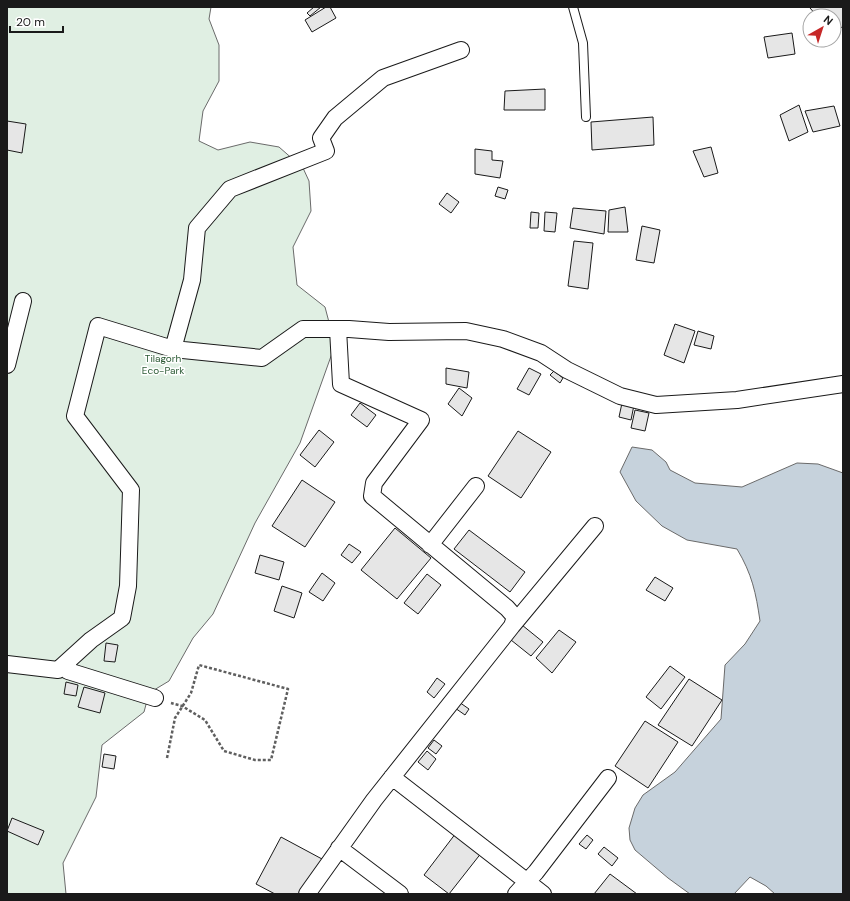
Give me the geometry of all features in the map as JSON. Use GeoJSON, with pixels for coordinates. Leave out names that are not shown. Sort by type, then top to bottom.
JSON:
{"type":"FeatureCollection","features":[{"type":"Feature","properties":{"kind":"street"},"geometry":{"type":"LineString","coordinates":[[173,349],[192,280],[197,228],[230,189],[326,151],[321,138],[335,118],[383,78],[461,50]]}},
{"type":"Feature","properties":{"kind":"street"},"geometry":{"type":"LineString","coordinates":[[7,365],[23,301]]}},
{"type":"Feature","properties":{"kind":"street"},"geometry":{"type":"LineString","coordinates":[[7,664],[58,670],[91,640],[122,618],[128,586],[131,490],[75,416],[98,326],[173,349],[262,358],[303,328],[338,328],[389,332],[466,331],[504,339],[541,353],[567,370],[620,396],[656,405],[737,400],[843,384]]}},
{"type":"Feature","properties":{"kind":"street"},"geometry":{"type":"LineString","coordinates":[[338,328],[341,384],[421,420],[374,483],[372,496],[507,608],[515,618],[512,626]]}},
{"type":"Feature","properties":{"kind":"street"},"geometry":{"type":"LineString","coordinates":[[430,545],[476,486]]}},
{"type":"Feature","properties":{"kind":"street"},"geometry":{"type":"LineString","coordinates":[[306,894],[392,777],[512,626],[595,526]]}},
{"type":"Feature","properties":{"kind":"street"},"geometry":{"type":"LineString","coordinates":[[68,661],[68,671],[155,698]]}},
{"type":"Feature","properties":{"kind":"street"},"geometry":{"type":"LineString","coordinates":[[392,777],[527,880],[543,894]]}},
{"type":"Feature","properties":{"kind":"street"},"geometry":{"type":"LineString","coordinates":[[516,894],[527,880],[536,872],[608,778]]}},
{"type":"Feature","properties":{"kind":"street"},"geometry":{"type":"LineString","coordinates":[[339,848],[400,894]]}},
{"type":"Feature","properties":{"kind":"lane"},"geometry":{"type":"LineString","coordinates":[[573,7],[583,43],[586,117]]}},
{"type":"Feature","properties":{"kind":"path"},"geometry":{"type":"LineString","coordinates":[[167,758],[175,718],[182,706],[191,693],[199,665],[288,689],[271,760],[255,760],[224,751],[205,720],[182,706]]}},
{"type":"Feature","properties":{"kind":"green space","name":"Tilagorh Eco-Park"},"geometry":{"type":"Polygon","coordinates":[[[7,7],[211,7],[209,19],[219,45],[219,81],[203,111],[199,141],[218,150],[250,142],[279,147],[303,168],[309,181],[311,211],[293,247],[297,285],[325,307],[335,345],[300,443],[255,523],[213,614],[193,638],[169,681],[149,693],[144,712],[102,745],[96,797],[63,863],[66,894],[7,894],[7,7]]]}},
{"type":"Feature","properties":{"kind":"shaded area"},"geometry":{"type":"Polygon","coordinates":[[[632,447],[652,450],[666,462],[670,470],[695,483],[742,487],[797,463],[818,464],[843,473],[843,894],[775,894],[766,886],[750,877],[734,894],[690,894],[668,878],[635,850],[630,840],[629,828],[635,808],[643,795],[675,772],[721,719],[725,665],[745,644],[760,621],[753,584],[737,549],[687,540],[662,526],[636,501],[620,472],[632,447]]]}},
{"type":"Feature","properties":{"kind":"building"},"geometry":{"type":"Polygon","coordinates":[[[314,7],[321,7],[310,16],[307,13],[314,7]]]}},
{"type":"Feature","properties":{"kind":"building"},"geometry":{"type":"Polygon","coordinates":[[[326,7],[330,7],[336,18],[312,32],[305,20],[326,7]]]}},
{"type":"Feature","properties":{"kind":"building"},"geometry":{"type":"Polygon","coordinates":[[[843,7],[843,26],[842,27],[842,8],[810,8],[843,7]]]}},
{"type":"Feature","properties":{"kind":"building"},"geometry":{"type":"Polygon","coordinates":[[[792,33],[795,54],[768,58],[764,37],[792,33]]]}},
{"type":"Feature","properties":{"kind":"building"},"geometry":{"type":"Polygon","coordinates":[[[545,89],[545,110],[504,110],[505,91],[545,89]]]}},
{"type":"Feature","properties":{"kind":"building"},"geometry":{"type":"Polygon","coordinates":[[[799,105],[808,132],[789,141],[780,115],[799,105]]]}},
{"type":"Feature","properties":{"kind":"building"},"geometry":{"type":"Polygon","coordinates":[[[834,106],[840,126],[813,132],[805,111],[834,106]]]}},
{"type":"Feature","properties":{"kind":"building"},"geometry":{"type":"Polygon","coordinates":[[[653,117],[654,145],[592,150],[591,122],[653,117]]]}},
{"type":"Feature","properties":{"kind":"building"},"geometry":{"type":"Polygon","coordinates":[[[7,121],[26,124],[22,153],[7,150],[7,121]]]}},
{"type":"Feature","properties":{"kind":"building"},"geometry":{"type":"Polygon","coordinates":[[[711,147],[718,173],[704,177],[693,151],[711,147]]]}},
{"type":"Feature","properties":{"kind":"building"},"geometry":{"type":"Polygon","coordinates":[[[475,149],[492,151],[492,160],[503,161],[500,178],[475,174],[475,149]]]}},
{"type":"Feature","properties":{"kind":"building"},"geometry":{"type":"Polygon","coordinates":[[[498,187],[508,190],[505,199],[495,196],[498,187]]]}},
{"type":"Feature","properties":{"kind":"building"},"geometry":{"type":"Polygon","coordinates":[[[447,193],[459,202],[451,213],[439,204],[447,193]]]}},
{"type":"Feature","properties":{"kind":"building"},"geometry":{"type":"Polygon","coordinates":[[[625,207],[628,232],[608,232],[609,210],[625,207]]]}},
{"type":"Feature","properties":{"kind":"building"},"geometry":{"type":"Polygon","coordinates":[[[573,208],[606,211],[604,234],[570,228],[573,208]]]}},
{"type":"Feature","properties":{"kind":"building"},"geometry":{"type":"Polygon","coordinates":[[[531,212],[539,213],[538,228],[530,228],[531,212]]]}},
{"type":"Feature","properties":{"kind":"building"},"geometry":{"type":"Polygon","coordinates":[[[545,212],[557,213],[555,232],[544,231],[545,212]]]}},
{"type":"Feature","properties":{"kind":"building"},"geometry":{"type":"Polygon","coordinates":[[[642,226],[660,230],[654,263],[636,260],[642,226]]]}},
{"type":"Feature","properties":{"kind":"building"},"geometry":{"type":"Polygon","coordinates":[[[574,241],[593,243],[588,289],[568,286],[574,241]]]}},
{"type":"Feature","properties":{"kind":"building"},"geometry":{"type":"Polygon","coordinates":[[[675,324],[695,331],[684,363],[664,355],[675,324]]]}},
{"type":"Feature","properties":{"kind":"building"},"geometry":{"type":"Polygon","coordinates":[[[698,331],[714,336],[711,349],[694,345],[698,331]]]}},
{"type":"Feature","properties":{"kind":"building"},"geometry":{"type":"Polygon","coordinates":[[[446,368],[469,372],[467,388],[446,384],[446,368]]]}},
{"type":"Feature","properties":{"kind":"building"},"geometry":{"type":"Polygon","coordinates":[[[529,368],[541,374],[529,395],[517,389],[529,368]]]}},
{"type":"Feature","properties":{"kind":"building"},"geometry":{"type":"Polygon","coordinates":[[[554,371],[563,378],[560,383],[550,375],[554,371]]]}},
{"type":"Feature","properties":{"kind":"building"},"geometry":{"type":"Polygon","coordinates":[[[459,388],[472,398],[462,416],[448,404],[459,388]]]}},
{"type":"Feature","properties":{"kind":"building"},"geometry":{"type":"Polygon","coordinates":[[[360,403],[376,415],[367,427],[351,415],[360,403]]]}},
{"type":"Feature","properties":{"kind":"building"},"geometry":{"type":"Polygon","coordinates":[[[622,403],[634,405],[631,420],[619,417],[622,403]]]}},
{"type":"Feature","properties":{"kind":"building"},"geometry":{"type":"Polygon","coordinates":[[[635,410],[649,413],[645,431],[631,428],[635,410]]]}},
{"type":"Feature","properties":{"kind":"building"},"geometry":{"type":"Polygon","coordinates":[[[319,430],[334,442],[315,467],[300,455],[319,430]]]}},
{"type":"Feature","properties":{"kind":"building"},"geometry":{"type":"Polygon","coordinates":[[[518,431],[551,452],[521,498],[488,476],[518,431]]]}},
{"type":"Feature","properties":{"kind":"building"},"geometry":{"type":"Polygon","coordinates":[[[302,480],[335,502],[305,547],[272,526],[302,480]]]}},
{"type":"Feature","properties":{"kind":"building"},"geometry":{"type":"Polygon","coordinates":[[[395,528],[431,558],[397,599],[361,570],[395,528]]]}},
{"type":"Feature","properties":{"kind":"building"},"geometry":{"type":"Polygon","coordinates":[[[469,530],[525,572],[510,592],[454,549],[469,530]]]}},
{"type":"Feature","properties":{"kind":"building"},"geometry":{"type":"Polygon","coordinates":[[[349,544],[361,552],[352,563],[341,555],[349,544]]]}},
{"type":"Feature","properties":{"kind":"building"},"geometry":{"type":"Polygon","coordinates":[[[260,555],[284,562],[279,580],[255,573],[260,555]]]}},
{"type":"Feature","properties":{"kind":"building"},"geometry":{"type":"Polygon","coordinates":[[[322,573],[335,583],[323,601],[309,592],[322,573]]]}},
{"type":"Feature","properties":{"kind":"building"},"geometry":{"type":"Polygon","coordinates":[[[427,574],[441,585],[418,614],[404,603],[427,574]]]}},
{"type":"Feature","properties":{"kind":"building"},"geometry":{"type":"Polygon","coordinates":[[[655,577],[673,588],[665,601],[646,590],[655,577]]]}},
{"type":"Feature","properties":{"kind":"building"},"geometry":{"type":"Polygon","coordinates":[[[282,586],[302,593],[294,618],[274,611],[282,586]]]}},
{"type":"Feature","properties":{"kind":"building"},"geometry":{"type":"Polygon","coordinates":[[[522,625],[543,642],[531,656],[511,640],[522,625]]]}},
{"type":"Feature","properties":{"kind":"building"},"geometry":{"type":"Polygon","coordinates":[[[559,630],[576,642],[552,673],[536,658],[559,630]]]}},
{"type":"Feature","properties":{"kind":"building"},"geometry":{"type":"Polygon","coordinates":[[[106,643],[118,645],[115,662],[104,661],[106,643]]]}},
{"type":"Feature","properties":{"kind":"building"},"geometry":{"type":"Polygon","coordinates":[[[670,666],[685,677],[661,709],[646,697],[670,666]]]}},
{"type":"Feature","properties":{"kind":"building"},"geometry":{"type":"Polygon","coordinates":[[[437,678],[445,684],[434,698],[427,692],[437,678]]]}},
{"type":"Feature","properties":{"kind":"building"},"geometry":{"type":"Polygon","coordinates":[[[689,679],[722,700],[692,746],[658,725],[689,679]]]}},
{"type":"Feature","properties":{"kind":"building"},"geometry":{"type":"Polygon","coordinates":[[[66,682],[78,685],[76,696],[64,694],[66,682]]]}},
{"type":"Feature","properties":{"kind":"building"},"geometry":{"type":"Polygon","coordinates":[[[84,687],[105,693],[100,713],[78,707],[84,687]]]}},
{"type":"Feature","properties":{"kind":"building"},"geometry":{"type":"Polygon","coordinates":[[[459,702],[469,709],[465,715],[455,708],[459,702]]]}},
{"type":"Feature","properties":{"kind":"building"},"geometry":{"type":"Polygon","coordinates":[[[645,721],[678,742],[648,788],[615,766],[645,721]]]}},
{"type":"Feature","properties":{"kind":"building"},"geometry":{"type":"Polygon","coordinates":[[[434,740],[442,746],[436,754],[428,748],[434,740]]]}},
{"type":"Feature","properties":{"kind":"building"},"geometry":{"type":"Polygon","coordinates":[[[427,751],[436,759],[428,770],[418,762],[427,751]]]}},
{"type":"Feature","properties":{"kind":"building"},"geometry":{"type":"Polygon","coordinates":[[[104,754],[116,756],[114,769],[102,767],[104,754]]]}},
{"type":"Feature","properties":{"kind":"building"},"geometry":{"type":"Polygon","coordinates":[[[12,818],[44,831],[38,845],[7,831],[12,818]]]}},
{"type":"Feature","properties":{"kind":"building"},"geometry":{"type":"Polygon","coordinates":[[[456,833],[482,852],[449,894],[424,875],[456,833]]]}},
{"type":"Feature","properties":{"kind":"building"},"geometry":{"type":"Polygon","coordinates":[[[587,835],[593,840],[586,849],[579,844],[587,835]]]}},
{"type":"Feature","properties":{"kind":"building"},"geometry":{"type":"Polygon","coordinates":[[[281,837],[322,859],[303,894],[275,894],[256,884],[281,837]]]}},
{"type":"Feature","properties":{"kind":"building"},"geometry":{"type":"Polygon","coordinates":[[[604,847],[618,858],[612,866],[598,854],[604,847]]]}},
{"type":"Feature","properties":{"kind":"building"},"geometry":{"type":"Polygon","coordinates":[[[610,874],[637,894],[594,894],[610,874]]]}}]}
